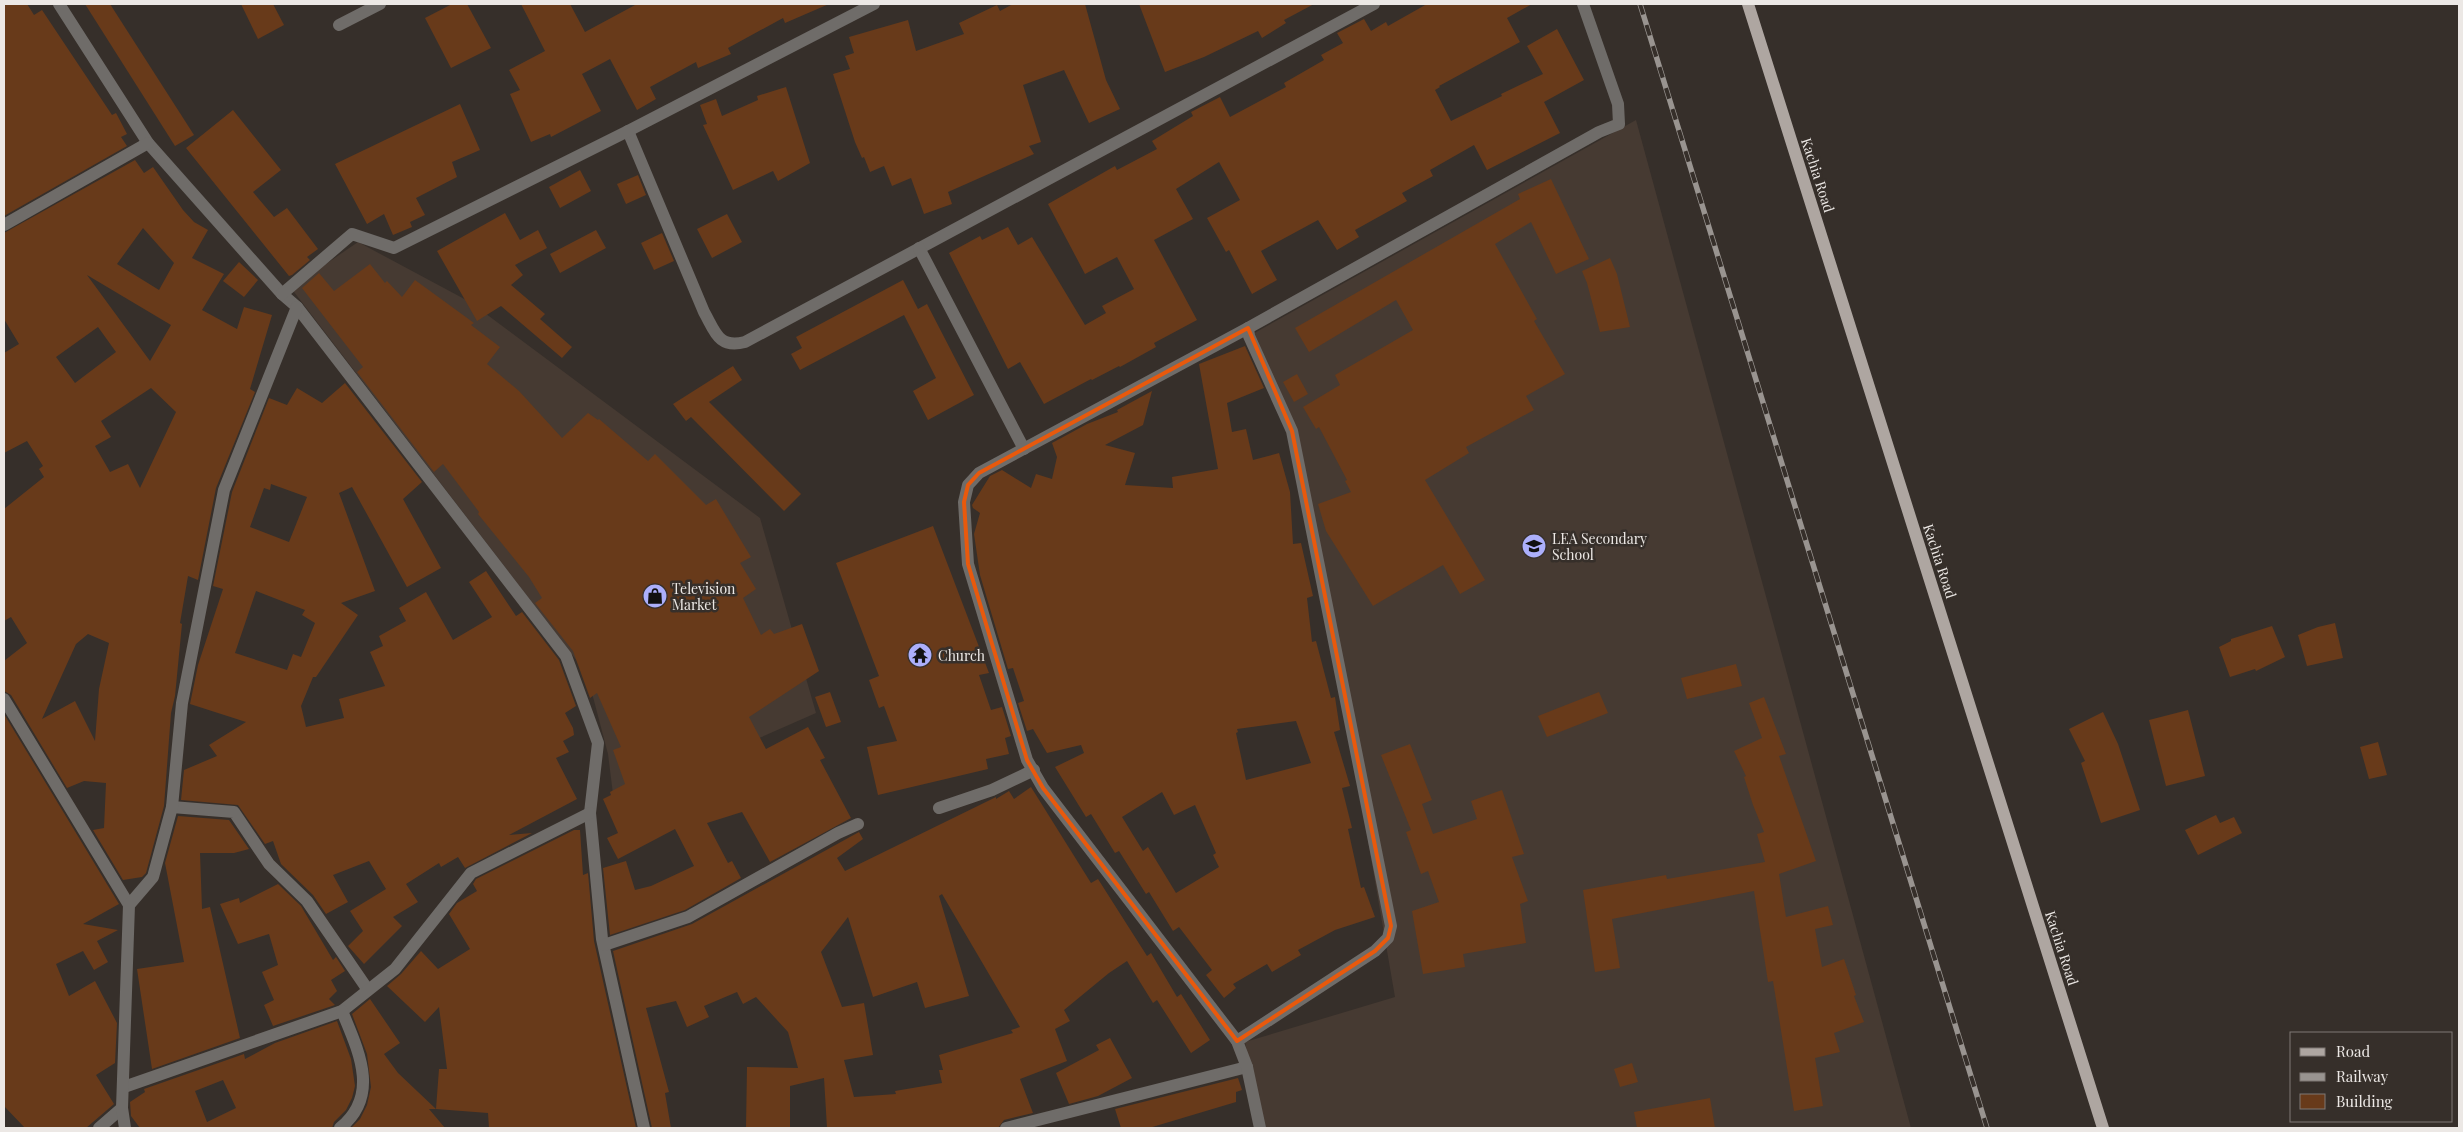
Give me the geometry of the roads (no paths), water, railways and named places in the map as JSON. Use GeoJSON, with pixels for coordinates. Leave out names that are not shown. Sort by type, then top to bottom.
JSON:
{"type":"FeatureCollection","features":[{"type":"Feature","properties":{"kind":"main road","name":"Kachia Road"},"geometry":{"type":"LineString","coordinates":[[1748,4],[2103,1128]]}},
{"type":"Feature","properties":{"kind":"street"},"geometry":{"type":"LineString","coordinates":[[59,4],[148,143],[282,294],[297,307],[566,656],[598,744],[590,813],[604,945],[644,1128]]}},
{"type":"Feature","properties":{"kind":"street"},"geometry":{"type":"LineString","coordinates":[[339,25],[380,4]]}},
{"type":"Feature","properties":{"kind":"street"},"geometry":{"type":"LineString","coordinates":[[845,4],[850,16]]}},
{"type":"Feature","properties":{"kind":"street"},"geometry":{"type":"LineString","coordinates":[[282,294],[352,234],[394,248],[628,131],[874,4]]}},
{"type":"Feature","properties":{"kind":"street"},"geometry":{"type":"LineString","coordinates":[[628,131],[704,312],[719,338],[733,345],[745,342],[1355,8],[1374,4]]}},
{"type":"Feature","properties":{"kind":"street"},"geometry":{"type":"LineString","coordinates":[[1260,1128],[1247,1067],[1237,1041],[1043,788],[1027,760],[968,564],[964,502],[968,485],[979,473],[1248,328],[1599,132],[1618,124],[1618,104],[1583,4]]}},
{"type":"Feature","properties":{"kind":"street"},"geometry":{"type":"LineString","coordinates":[[4,225],[148,143]]}},
{"type":"Feature","properties":{"kind":"street"},"geometry":{"type":"LineString","coordinates":[[918,248],[1024,449]]}},
{"type":"Feature","properties":{"kind":"street"},"geometry":{"type":"LineString","coordinates":[[129,906],[153,876],[172,807],[182,703],[224,490],[297,307]]}},
{"type":"Feature","properties":{"kind":"street"},"geometry":{"type":"LineString","coordinates":[[1237,1041],[1375,951],[1388,938],[1390,926],[1292,431],[1249,336],[1248,328]]}},
{"type":"Feature","properties":{"kind":"street"},"geometry":{"type":"LineString","coordinates":[[4,699],[129,906],[122,1108],[125,1128]]}},
{"type":"Feature","properties":{"kind":"street"},"geometry":{"type":"LineString","coordinates":[[939,808],[992,790],[1034,770]]}},
{"type":"Feature","properties":{"kind":"street"},"geometry":{"type":"LineString","coordinates":[[172,807],[234,812],[269,864],[307,901],[368,990]]}},
{"type":"Feature","properties":{"kind":"street"},"geometry":{"type":"LineString","coordinates":[[124,1087],[342,1011],[395,968],[471,873],[590,813]]}},
{"type":"Feature","properties":{"kind":"street"},"geometry":{"type":"LineString","coordinates":[[604,945],[688,917],[838,833],[858,824]]}},
{"type":"Feature","properties":{"kind":"street"},"geometry":{"type":"LineString","coordinates":[[340,1128],[350,1120],[362,1097],[362,1061],[342,1011]]}},
{"type":"Feature","properties":{"kind":"street"},"geometry":{"type":"LineString","coordinates":[[1006,1128],[1138,1097],[1247,1067]]}},
{"type":"Feature","properties":{"kind":"street"},"geometry":{"type":"LineString","coordinates":[[99,1128],[122,1108]]}},
{"type":"Feature","properties":{"kind":"railway"},"geometry":{"type":"LineString","coordinates":[[1640,4],[1987,1128]]}},
{"type":"Feature","properties":{"kind":"place","name":"LEA Secondary School"},"geometry":{"type":"Point","coordinates":[1534,546]}},
{"type":"Feature","properties":{"kind":"place","name":"Television Market"},"geometry":{"type":"Point","coordinates":[655,596]}},
{"type":"Feature","properties":{"kind":"place","name":"Church"},"geometry":{"type":"Point","coordinates":[920,655]}}]}
